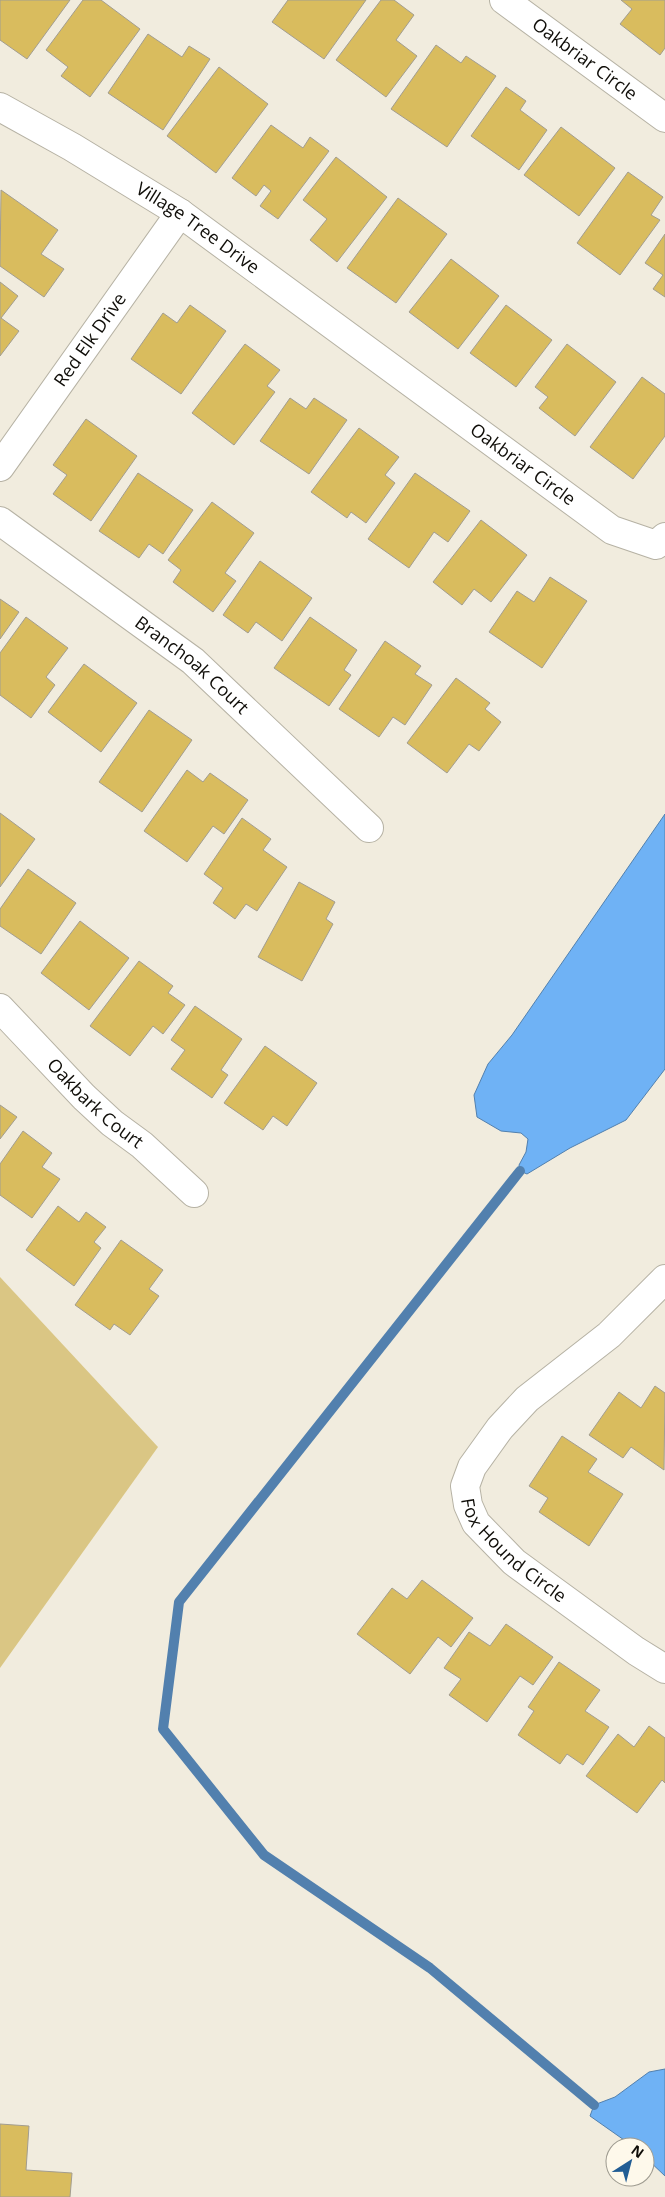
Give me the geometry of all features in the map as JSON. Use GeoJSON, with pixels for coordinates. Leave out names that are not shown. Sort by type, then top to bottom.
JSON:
{"type":"FeatureCollection","features":[{"type":"Feature","properties":{"kind":"street","name":"Oakbriar Circle"},"geometry":{"type":"LineString","coordinates":[[504,0],[665,118]]}},
{"type":"Feature","properties":{"kind":"street","name":"Village Tree Drive"},"geometry":{"type":"LineString","coordinates":[[0,107],[72,147],[180,213],[386,364]]}},
{"type":"Feature","properties":{"kind":"street","name":"Red Elk Drive"},"geometry":{"type":"LineString","coordinates":[[0,466],[180,213]]}},
{"type":"Feature","properties":{"kind":"street","name":"Oakbriar Circle"},"geometry":{"type":"LineString","coordinates":[[386,364],[612,530],[656,545],[665,537]]}},
{"type":"Feature","properties":{"kind":"street","name":"Branchoak Court"},"geometry":{"type":"LineString","coordinates":[[0,521],[193,661],[369,828]]}},
{"type":"Feature","properties":{"kind":"street","name":"Oakbark Court"},"geometry":{"type":"LineString","coordinates":[[0,1008],[84,1097],[112,1123],[142,1145],[194,1193]]}},
{"type":"Feature","properties":{"kind":"street","name":"Fox Hound Circle"},"geometry":{"type":"LineString","coordinates":[[665,1279],[608,1334],[527,1399],[500,1428],[477,1459],[465,1486],[468,1505],[476,1523],[514,1562],[636,1651],[665,1669]]}},
{"type":"Feature","properties":{"kind":"shaded area"},"geometry":{"type":"Polygon","coordinates":[[[0,1277],[158,1447],[0,1668],[0,1277]]]}},
{"type":"Feature","properties":{"kind":"water"},"geometry":{"type":"Polygon","coordinates":[[[665,814],[665,1069],[626,1120],[570,1148],[527,1174],[520,1171],[519,1165],[526,1152],[528,1139],[521,1133],[501,1131],[477,1117],[474,1095],[488,1064],[512,1035],[665,814]]]}},
{"type":"Feature","properties":{"kind":"water"},"geometry":{"type":"Polygon","coordinates":[[[665,2069],[665,2176],[655,2166],[655,2137],[620,2137],[590,2116],[594,2105],[615,2097],[649,2072],[665,2069]]]}},
{"type":"Feature","properties":{"kind":"building"},"geometry":{"type":"Polygon","coordinates":[[[0,0],[70,0],[27,59],[0,40],[0,0]]]}},
{"type":"Feature","properties":{"kind":"building"},"geometry":{"type":"Polygon","coordinates":[[[83,0],[101,0],[140,29],[90,97],[61,76],[68,67],[46,50],[83,0]]]}},
{"type":"Feature","properties":{"kind":"building"},"geometry":{"type":"Polygon","coordinates":[[[288,0],[366,0],[324,59],[272,22],[288,0]]]}},
{"type":"Feature","properties":{"kind":"building"},"geometry":{"type":"Polygon","coordinates":[[[381,0],[394,0],[414,15],[396,40],[417,56],[386,97],[336,60],[381,0]]]}},
{"type":"Feature","properties":{"kind":"building"},"geometry":{"type":"Polygon","coordinates":[[[621,0],[665,0],[665,48],[660,55],[620,24],[632,9],[621,0]]]}},
{"type":"Feature","properties":{"kind":"building"},"geometry":{"type":"Polygon","coordinates":[[[148,34],[182,57],[189,46],[210,59],[163,130],[108,93],[148,34]]]}},
{"type":"Feature","properties":{"kind":"building"},"geometry":{"type":"Polygon","coordinates":[[[436,45],[461,63],[466,56],[496,76],[447,147],[391,109],[436,45]]]}},
{"type":"Feature","properties":{"kind":"building"},"geometry":{"type":"Polygon","coordinates":[[[219,67],[268,104],[216,173],[167,136],[219,67]]]}},
{"type":"Feature","properties":{"kind":"building"},"geometry":{"type":"Polygon","coordinates":[[[506,87],[526,101],[520,110],[547,130],[519,170],[471,136],[506,87]]]}},
{"type":"Feature","properties":{"kind":"building"},"geometry":{"type":"Polygon","coordinates":[[[271,125],[303,148],[310,137],[329,151],[278,219],[260,206],[271,191],[264,185],[256,196],[232,178],[271,125]]]}},
{"type":"Feature","properties":{"kind":"building"},"geometry":{"type":"Polygon","coordinates":[[[561,127],[615,168],[579,216],[524,175],[561,127]]]}},
{"type":"Feature","properties":{"kind":"building"},"geometry":{"type":"Polygon","coordinates":[[[336,157],[387,197],[337,262],[310,240],[327,219],[303,200],[336,157]]]}},
{"type":"Feature","properties":{"kind":"building"},"geometry":{"type":"Polygon","coordinates":[[[628,172],[663,197],[651,215],[660,220],[620,275],[577,243],[628,172]]]}},
{"type":"Feature","properties":{"kind":"building"},"geometry":{"type":"Polygon","coordinates":[[[1,190],[58,230],[41,254],[64,269],[44,297],[0,266],[1,190]]]}},
{"type":"Feature","properties":{"kind":"building"},"geometry":{"type":"Polygon","coordinates":[[[398,198],[447,234],[396,303],[347,268],[398,198]]]}},
{"type":"Feature","properties":{"kind":"building"},"geometry":{"type":"Polygon","coordinates":[[[665,234],[665,297],[653,289],[663,275],[645,263],[665,234]]]}},
{"type":"Feature","properties":{"kind":"building"},"geometry":{"type":"Polygon","coordinates":[[[451,259],[499,296],[458,349],[409,312],[451,259]]]}},
{"type":"Feature","properties":{"kind":"building"},"geometry":{"type":"Polygon","coordinates":[[[0,282],[18,296],[1,318],[19,331],[0,356],[0,282]]]}},
{"type":"Feature","properties":{"kind":"building"},"geometry":{"type":"Polygon","coordinates":[[[190,305],[226,331],[181,394],[131,359],[163,313],[177,323],[190,305]]]}},
{"type":"Feature","properties":{"kind":"building"},"geometry":{"type":"Polygon","coordinates":[[[506,305],[552,340],[516,387],[470,353],[506,305]]]}},
{"type":"Feature","properties":{"kind":"building"},"geometry":{"type":"Polygon","coordinates":[[[245,344],[280,370],[267,386],[275,392],[234,445],[192,413],[245,344]]]}},
{"type":"Feature","properties":{"kind":"building"},"geometry":{"type":"Polygon","coordinates":[[[567,344],[616,382],[575,436],[539,408],[548,397],[535,387],[567,344]]]}},
{"type":"Feature","properties":{"kind":"building"},"geometry":{"type":"Polygon","coordinates":[[[642,377],[665,394],[665,436],[633,479],[590,447],[642,377]]]}},
{"type":"Feature","properties":{"kind":"building"},"geometry":{"type":"Polygon","coordinates":[[[290,398],[306,409],[314,398],[347,420],[309,474],[260,441],[290,398]]]}},
{"type":"Feature","properties":{"kind":"building"},"geometry":{"type":"Polygon","coordinates":[[[86,419],[137,456],[91,521],[53,494],[67,475],[53,465],[86,419]]]}},
{"type":"Feature","properties":{"kind":"building"},"geometry":{"type":"Polygon","coordinates":[[[359,428],[399,457],[385,475],[395,483],[366,523],[351,512],[347,518],[311,492],[359,428]]]}},
{"type":"Feature","properties":{"kind":"building"},"geometry":{"type":"Polygon","coordinates":[[[138,473],[193,510],[163,554],[149,544],[139,558],[99,531],[138,473]]]}},
{"type":"Feature","properties":{"kind":"building"},"geometry":{"type":"Polygon","coordinates":[[[415,473],[470,511],[448,542],[434,532],[409,568],[368,539],[415,473]]]}},
{"type":"Feature","properties":{"kind":"building"},"geometry":{"type":"Polygon","coordinates":[[[212,502],[254,533],[225,573],[236,581],[213,612],[173,582],[181,570],[168,560],[212,502]]]}},
{"type":"Feature","properties":{"kind":"building"},"geometry":{"type":"Polygon","coordinates":[[[481,520],[527,555],[491,602],[474,589],[462,605],[433,582],[481,520]]]}},
{"type":"Feature","properties":{"kind":"building"},"geometry":{"type":"Polygon","coordinates":[[[260,561],[312,598],[282,641],[256,622],[248,633],[223,615],[260,561]]]}},
{"type":"Feature","properties":{"kind":"building"},"geometry":{"type":"Polygon","coordinates":[[[550,577],[587,601],[542,668],[489,632],[517,591],[534,602],[550,577]]]}},
{"type":"Feature","properties":{"kind":"building"},"geometry":{"type":"Polygon","coordinates":[[[0,599],[19,612],[0,639],[0,599]]]}},
{"type":"Feature","properties":{"kind":"building"},"geometry":{"type":"Polygon","coordinates":[[[26,617],[68,648],[46,677],[55,685],[31,718],[0,695],[0,653],[26,617]]]}},
{"type":"Feature","properties":{"kind":"building"},"geometry":{"type":"Polygon","coordinates":[[[310,617],[357,650],[344,670],[351,675],[329,706],[274,668],[310,617]]]}},
{"type":"Feature","properties":{"kind":"building"},"geometry":{"type":"Polygon","coordinates":[[[385,641],[421,666],[415,674],[432,685],[405,725],[393,717],[379,737],[339,709],[385,641]]]}},
{"type":"Feature","properties":{"kind":"building"},"geometry":{"type":"Polygon","coordinates":[[[84,664],[137,703],[101,752],[48,712],[84,664]]]}},
{"type":"Feature","properties":{"kind":"building"},"geometry":{"type":"Polygon","coordinates":[[[456,678],[490,703],[485,709],[501,722],[479,751],[469,744],[447,773],[407,743],[456,678]]]}},
{"type":"Feature","properties":{"kind":"building"},"geometry":{"type":"Polygon","coordinates":[[[149,710],[192,740],[142,812],[99,782],[149,710]]]}},
{"type":"Feature","properties":{"kind":"building"},"geometry":{"type":"Polygon","coordinates":[[[187,770],[203,782],[210,773],[248,800],[224,834],[213,826],[187,862],[144,831],[187,770]]]}},
{"type":"Feature","properties":{"kind":"building"},"geometry":{"type":"Polygon","coordinates":[[[0,813],[35,839],[0,887],[0,813]]]}},
{"type":"Feature","properties":{"kind":"building"},"geometry":{"type":"Polygon","coordinates":[[[242,818],[271,839],[263,850],[287,867],[257,911],[246,904],[235,919],[213,903],[223,888],[204,874],[242,818]]]}},
{"type":"Feature","properties":{"kind":"building"},"geometry":{"type":"Polygon","coordinates":[[[28,869],[76,903],[41,954],[0,926],[0,909],[28,869]]]}},
{"type":"Feature","properties":{"kind":"building"},"geometry":{"type":"Polygon","coordinates":[[[299,882],[335,902],[326,919],[333,924],[302,981],[258,957],[299,882]]]}},
{"type":"Feature","properties":{"kind":"building"},"geometry":{"type":"Polygon","coordinates":[[[80,921],[129,958],[89,1010],[41,973],[80,921]]]}},
{"type":"Feature","properties":{"kind":"building"},"geometry":{"type":"Polygon","coordinates":[[[139,961],[173,986],[168,993],[185,1005],[163,1034],[153,1026],[130,1056],[90,1026],[139,961]]]}},
{"type":"Feature","properties":{"kind":"building"},"geometry":{"type":"Polygon","coordinates":[[[195,1006],[242,1039],[221,1070],[228,1075],[212,1098],[171,1069],[185,1050],[171,1040],[195,1006]]]}},
{"type":"Feature","properties":{"kind":"building"},"geometry":{"type":"Polygon","coordinates":[[[265,1046],[317,1083],[287,1126],[273,1116],[263,1130],[224,1103],[265,1046]]]}},
{"type":"Feature","properties":{"kind":"building"},"geometry":{"type":"Polygon","coordinates":[[[0,1105],[17,1117],[0,1139],[0,1105]]]}},
{"type":"Feature","properties":{"kind":"building"},"geometry":{"type":"Polygon","coordinates":[[[23,1131],[52,1153],[42,1167],[60,1179],[32,1218],[0,1195],[0,1164],[23,1131]]]}},
{"type":"Feature","properties":{"kind":"building"},"geometry":{"type":"Polygon","coordinates":[[[58,1206],[79,1222],[86,1212],[106,1227],[94,1242],[101,1248],[74,1286],[26,1250],[58,1206]]]}},
{"type":"Feature","properties":{"kind":"building"},"geometry":{"type":"Polygon","coordinates":[[[121,1240],[163,1270],[149,1289],[159,1296],[130,1335],[114,1324],[110,1330],[75,1305],[121,1240]]]}},
{"type":"Feature","properties":{"kind":"building"},"geometry":{"type":"Polygon","coordinates":[[[655,1386],[665,1393],[664,1470],[631,1447],[623,1458],[589,1435],[619,1392],[641,1408],[655,1386]]]}},
{"type":"Feature","properties":{"kind":"building"},"geometry":{"type":"Polygon","coordinates":[[[562,1436],[597,1459],[588,1472],[623,1494],[589,1546],[539,1512],[548,1498],[529,1486],[562,1436]]]}},
{"type":"Feature","properties":{"kind":"building"},"geometry":{"type":"Polygon","coordinates":[[[422,1580],[473,1618],[451,1647],[438,1637],[410,1674],[357,1634],[392,1588],[407,1599],[422,1580]]]}},
{"type":"Feature","properties":{"kind":"building"},"geometry":{"type":"Polygon","coordinates":[[[506,1624],[553,1657],[533,1685],[520,1676],[487,1722],[449,1695],[461,1679],[444,1668],[469,1632],[490,1646],[506,1624]]]}},
{"type":"Feature","properties":{"kind":"building"},"geometry":{"type":"Polygon","coordinates":[[[559,1662],[600,1690],[585,1711],[609,1727],[583,1765],[567,1754],[560,1764],[518,1735],[534,1711],[528,1707],[559,1662]]]}},
{"type":"Feature","properties":{"kind":"building"},"geometry":{"type":"Polygon","coordinates":[[[649,1726],[665,1738],[665,1783],[662,1780],[637,1813],[586,1776],[618,1734],[634,1747],[649,1726]]]}},
{"type":"Feature","properties":{"kind":"building"},"geometry":{"type":"Polygon","coordinates":[[[0,2124],[29,2126],[26,2170],[72,2173],[70,2197],[0,2197],[0,2124]]]}},
{"type":"Feature","properties":{"kind":"waterway"},"geometry":{"type":"LineString","coordinates":[[520,1171],[179,1602],[163,1729],[264,1855],[430,1968],[594,2105]]}}]}
